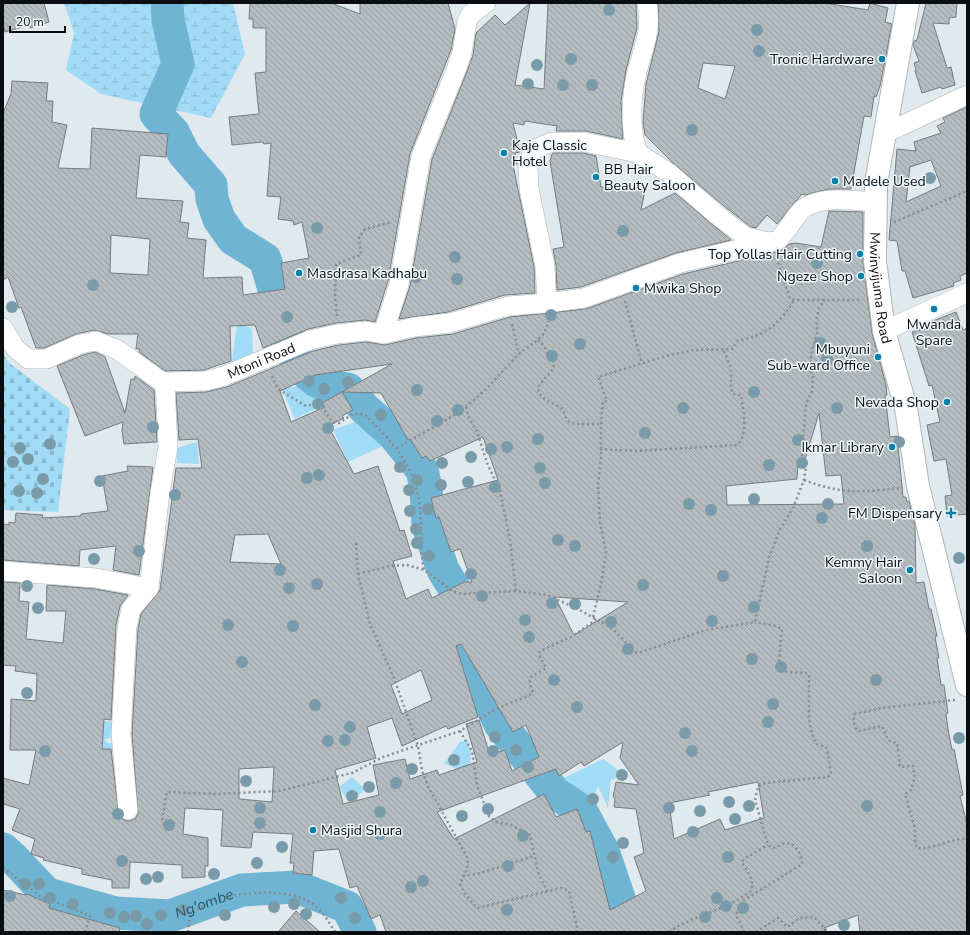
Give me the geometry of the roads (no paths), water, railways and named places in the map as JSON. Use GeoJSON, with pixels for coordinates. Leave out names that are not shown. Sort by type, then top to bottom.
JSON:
{"type":"FeatureCollection","features":[{"type":"Feature","properties":{"kind":"street"},"geometry":{"type":"LineString","coordinates":[[383,334],[399,284],[420,156],[462,53],[466,21],[471,14],[486,3]]}},
{"type":"Feature","properties":{"kind":"street"},"geometry":{"type":"LineString","coordinates":[[638,153],[633,140],[632,121],[637,72],[650,26],[647,3]]}},
{"type":"Feature","properties":{"kind":"street","name":"Mwinyijuma Road"},"geometry":{"type":"LineString","coordinates":[[908,3],[876,183],[875,261],[884,332],[906,408],[918,486],[964,692]]}},
{"type":"Feature","properties":{"kind":"street"},"geometry":{"type":"LineString","coordinates":[[886,133],[967,95]]}},
{"type":"Feature","properties":{"kind":"street"},"geometry":{"type":"LineString","coordinates":[[547,303],[545,266],[529,189],[528,166],[533,150],[552,142],[584,142],[638,153],[669,173],[717,215],[746,236],[775,241],[788,231],[803,209],[812,204],[836,201],[875,202]]}},
{"type":"Feature","properties":{"kind":"street","name":"Mtoni Road"},"geometry":{"type":"LineString","coordinates":[[165,382],[206,381],[224,376],[289,350],[337,334],[366,331],[383,334],[414,327],[450,323],[508,306],[584,298],[680,263],[710,254],[775,241]]}},
{"type":"Feature","properties":{"kind":"street"},"geometry":{"type":"LineString","coordinates":[[884,332],[967,293]]}},
{"type":"Feature","properties":{"kind":"street"},"geometry":{"type":"LineString","coordinates":[[3,328],[15,348],[28,359],[46,359],[80,344],[96,341],[118,350],[165,382],[168,447],[160,492],[149,588],[131,609],[127,627],[121,734],[128,810]]}},
{"type":"Feature","properties":{"kind":"street"},"geometry":{"type":"LineString","coordinates":[[3,572],[96,578],[149,588]]}},
{"type":"Feature","properties":{"kind":"waterway"},"geometry":{"type":"LineString","coordinates":[[167,3],[168,20],[178,64],[156,114],[173,132],[184,154],[211,185],[212,199],[219,219],[233,239],[265,259],[297,365],[316,381],[328,386],[348,389],[363,407],[394,435],[422,470],[426,488],[428,526],[443,570],[454,588]]}},
{"type":"Feature","properties":{"kind":"waterway"},"geometry":{"type":"LineString","coordinates":[[468,632],[475,651],[481,684],[500,724],[555,793],[578,808],[583,814],[603,851],[622,907],[633,924],[643,932]]}},
{"type":"Feature","properties":{"kind":"waterway","name":"Ng'ombe"},"geometry":{"type":"LineString","coordinates":[[3,849],[47,894],[115,913],[170,916],[242,890],[297,887],[347,907],[360,932]]}},
{"type":"Feature","properties":{"kind":"waterway"},"geometry":{"type":"LineString","coordinates":[[3,866],[14,859]]}},
{"type":"Feature","properties":{"kind":"place","name":"Tronic Hardware"},"geometry":{"type":"Point","coordinates":[882,59]}},
{"type":"Feature","properties":{"kind":"place","name":"Kaje Classic Hotel"},"geometry":{"type":"Point","coordinates":[504,153]}},
{"type":"Feature","properties":{"kind":"place","name":"BB Hair Beauty Saloon"},"geometry":{"type":"Point","coordinates":[596,177]}},
{"type":"Feature","properties":{"kind":"place","name":"Madele Used"},"geometry":{"type":"Point","coordinates":[835,181]}},
{"type":"Feature","properties":{"kind":"place","name":"Top Yollas Hair Cutting"},"geometry":{"type":"Point","coordinates":[860,254]}},
{"type":"Feature","properties":{"kind":"place","name":"Masdrasa Kadhabu"},"geometry":{"type":"Point","coordinates":[299,273]}},
{"type":"Feature","properties":{"kind":"place","name":"Ngeze Shop"},"geometry":{"type":"Point","coordinates":[861,276]}},
{"type":"Feature","properties":{"kind":"place","name":"Mwika Shop"},"geometry":{"type":"Point","coordinates":[636,288]}},
{"type":"Feature","properties":{"kind":"place","name":"Mwanda Spare"},"geometry":{"type":"Point","coordinates":[934,309]}},
{"type":"Feature","properties":{"kind":"place","name":"Mbuyuni Sub-ward Office"},"geometry":{"type":"Point","coordinates":[878,357]}},
{"type":"Feature","properties":{"kind":"place","name":"Nevada Shop"},"geometry":{"type":"Point","coordinates":[947,402]}},
{"type":"Feature","properties":{"kind":"place","name":"Ikmar Library"},"geometry":{"type":"Point","coordinates":[892,447]}},
{"type":"Feature","properties":{"kind":"place","name":"FM Dispensary"},"geometry":{"type":"Point","coordinates":[951,513]}},
{"type":"Feature","properties":{"kind":"place","name":"Kemmy Hair Saloon"},"geometry":{"type":"Point","coordinates":[910,570]}},
{"type":"Feature","properties":{"kind":"place","name":"Masjid Shura"},"geometry":{"type":"Point","coordinates":[313,830]}}]}
